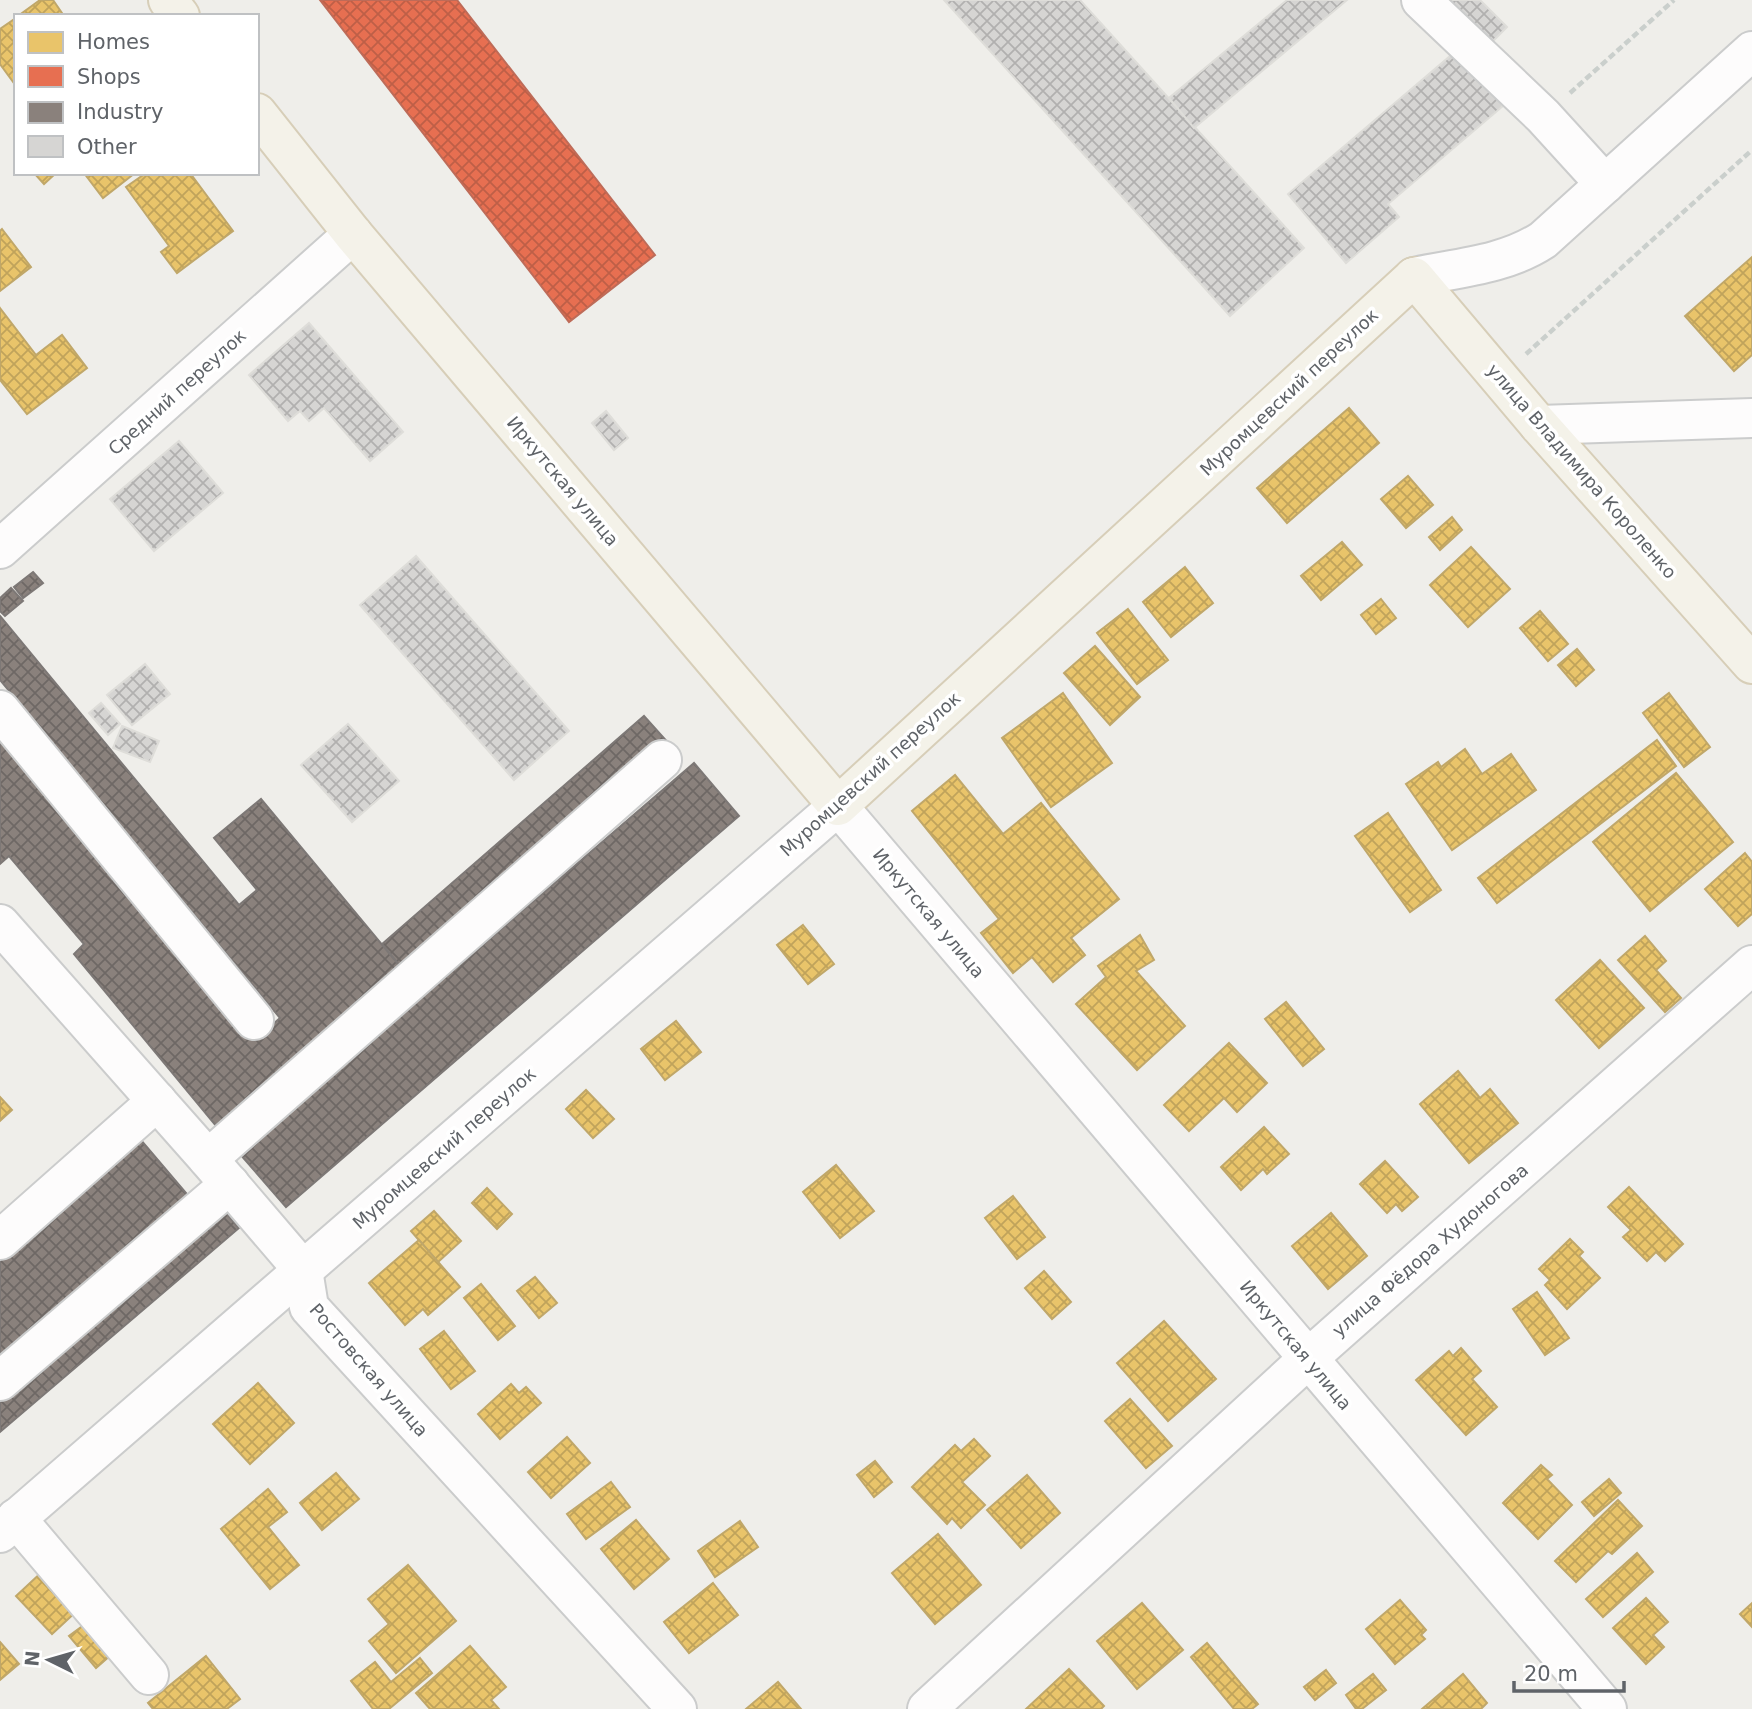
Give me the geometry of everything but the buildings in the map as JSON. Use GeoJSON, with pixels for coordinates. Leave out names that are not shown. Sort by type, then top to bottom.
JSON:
{"type":"FeatureCollection","features":[{"type":"Feature","properties":{"kind":"main road","name":"Иркутская улица"},"geometry":{"type":"LineString","coordinates":[[259,115],[354,234],[838,806]]}},
{"type":"Feature","properties":{"kind":"main road","name":"улица Владимира Короленко"},"geometry":{"type":"LineString","coordinates":[[1414,277],[1539,425],[1752,664]]}},
{"type":"Feature","properties":{"kind":"main road","name":"Муромцевский переулок"},"geometry":{"type":"LineString","coordinates":[[838,806],[1414,277]]}},
{"type":"Feature","properties":{"kind":"street"},"geometry":{"type":"LineString","coordinates":[[1421,0],[1543,116],[1605,184]]}},
{"type":"Feature","properties":{"kind":"street"},"geometry":{"type":"LineString","coordinates":[[1414,277],[1505,258],[1525,252],[1543,240],[1752,51]]}},
{"type":"Feature","properties":{"kind":"street","name":"Средний переулок"},"geometry":{"type":"LineString","coordinates":[[0,549],[354,234]]}},
{"type":"Feature","properties":{"kind":"street"},"geometry":{"type":"LineString","coordinates":[[1539,425],[1752,418]]}},
{"type":"Feature","properties":{"kind":"street"},"geometry":{"type":"LineString","coordinates":[[0,710],[254,1020]]}},
{"type":"Feature","properties":{"kind":"street"},"geometry":{"type":"LineString","coordinates":[[0,1381],[219,1171],[662,760]]}},
{"type":"Feature","properties":{"kind":"street","name":"Муромцевский переулок"},"geometry":{"type":"LineString","coordinates":[[8,1525],[838,806]]}},
{"type":"Feature","properties":{"kind":"street","name":"Иркутская улица"},"geometry":{"type":"LineString","coordinates":[[838,806],[1607,1709]]}},
{"type":"Feature","properties":{"kind":"street"},"geometry":{"type":"LineString","coordinates":[[0,924],[303,1270]]}},
{"type":"Feature","properties":{"kind":"street","name":"улица Фёдора Худоногова"},"geometry":{"type":"LineString","coordinates":[[927,1709],[1308,1359],[1752,965]]}},
{"type":"Feature","properties":{"kind":"street"},"geometry":{"type":"LineString","coordinates":[[0,1240],[157,1101]]}},
{"type":"Feature","properties":{"kind":"street","name":"Ростовская улица"},"geometry":{"type":"LineString","coordinates":[[303,1270],[309,1307],[677,1709]]}},
{"type":"Feature","properties":{"kind":"street"},"geometry":{"type":"LineString","coordinates":[[8,1525],[149,1675]]}},
{"type":"Feature","properties":{"kind":"path"},"geometry":{"type":"LineString","coordinates":[[1543,116],[1674,0]]}},
{"type":"Feature","properties":{"kind":"path"},"geometry":{"type":"LineString","coordinates":[[1500,378],[1752,150]]}}]}
